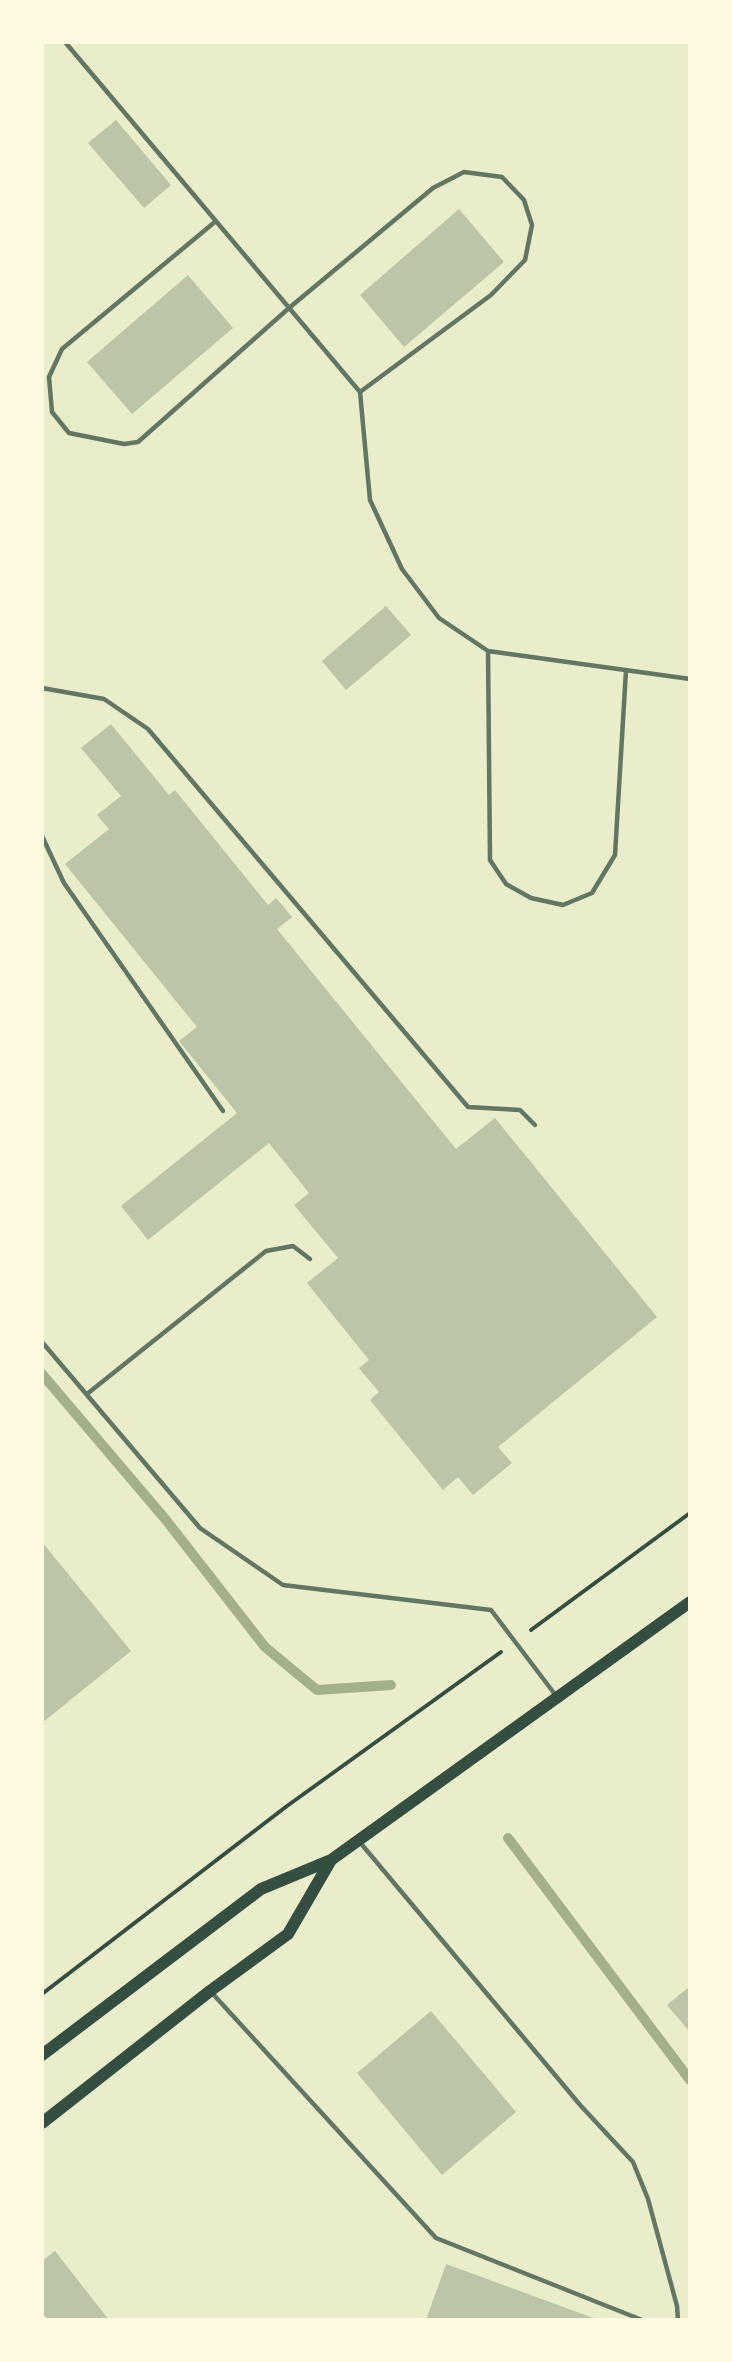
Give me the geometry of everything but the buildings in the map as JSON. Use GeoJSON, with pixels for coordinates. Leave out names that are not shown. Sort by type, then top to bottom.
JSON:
{"type":"FeatureCollection","features":[{"type":"Feature","properties":{"kind":"main road"},"geometry":{"type":"LineString","coordinates":[[42,2055],[261,1889],[331,1860],[690,1602]]}},
{"type":"Feature","properties":{"kind":"main road"},"geometry":{"type":"LineString","coordinates":[[42,2123],[210,1991],[288,1934],[331,1860]]}},
{"type":"Feature","properties":{"kind":"lane"},"geometry":{"type":"LineString","coordinates":[[65,42],[360,393],[370,500],[402,569],[439,618],[488,651],[690,679]]}},
{"type":"Feature","properties":{"kind":"lane"},"geometry":{"type":"LineString","coordinates":[[216,221],[62,349],[49,377],[52,412],[69,433],[124,444],[138,442],[289,308],[433,188],[464,172],[502,177],[524,200],[532,225],[525,260],[491,295],[360,393]]}},
{"type":"Feature","properties":{"kind":"lane"},"geometry":{"type":"LineString","coordinates":[[488,651],[490,860],[506,884],[531,898],[563,905],[592,893],[615,855],[626,670]]}},
{"type":"Feature","properties":{"kind":"lane"},"geometry":{"type":"LineString","coordinates":[[42,688],[104,699],[148,729],[468,1107],[520,1110],[535,1125]]}},
{"type":"Feature","properties":{"kind":"lane"},"geometry":{"type":"LineString","coordinates":[[42,836],[64,884],[224,1111]]}},
{"type":"Feature","properties":{"kind":"lane"},"geometry":{"type":"LineString","coordinates":[[87,1394],[266,1251],[293,1246],[310,1259]]}},
{"type":"Feature","properties":{"kind":"lane"},"geometry":{"type":"LineString","coordinates":[[42,1342],[200,1528],[283,1585],[491,1610],[557,1697]]}},
{"type":"Feature","properties":{"kind":"lane"},"geometry":{"type":"LineString","coordinates":[[358,1840],[581,2106],[633,2162],[654,2220],[677,2306],[678,2320]]}},
{"type":"Feature","properties":{"kind":"lane"},"geometry":{"type":"LineString","coordinates":[[210,1991],[436,2238],[642,2320]]}},
{"type":"Feature","properties":{"kind":"path"},"geometry":{"type":"LineString","coordinates":[[42,1994],[287,1806],[690,1513]]}},
{"type":"Feature","properties":{"kind":"waterway"},"geometry":{"type":"LineString","coordinates":[[42,1374],[166,1520],[265,1647],[317,1690],[391,1685]]}},
{"type":"Feature","properties":{"kind":"waterway"},"geometry":{"type":"LineString","coordinates":[[508,1838],[690,2080]]}}]}
